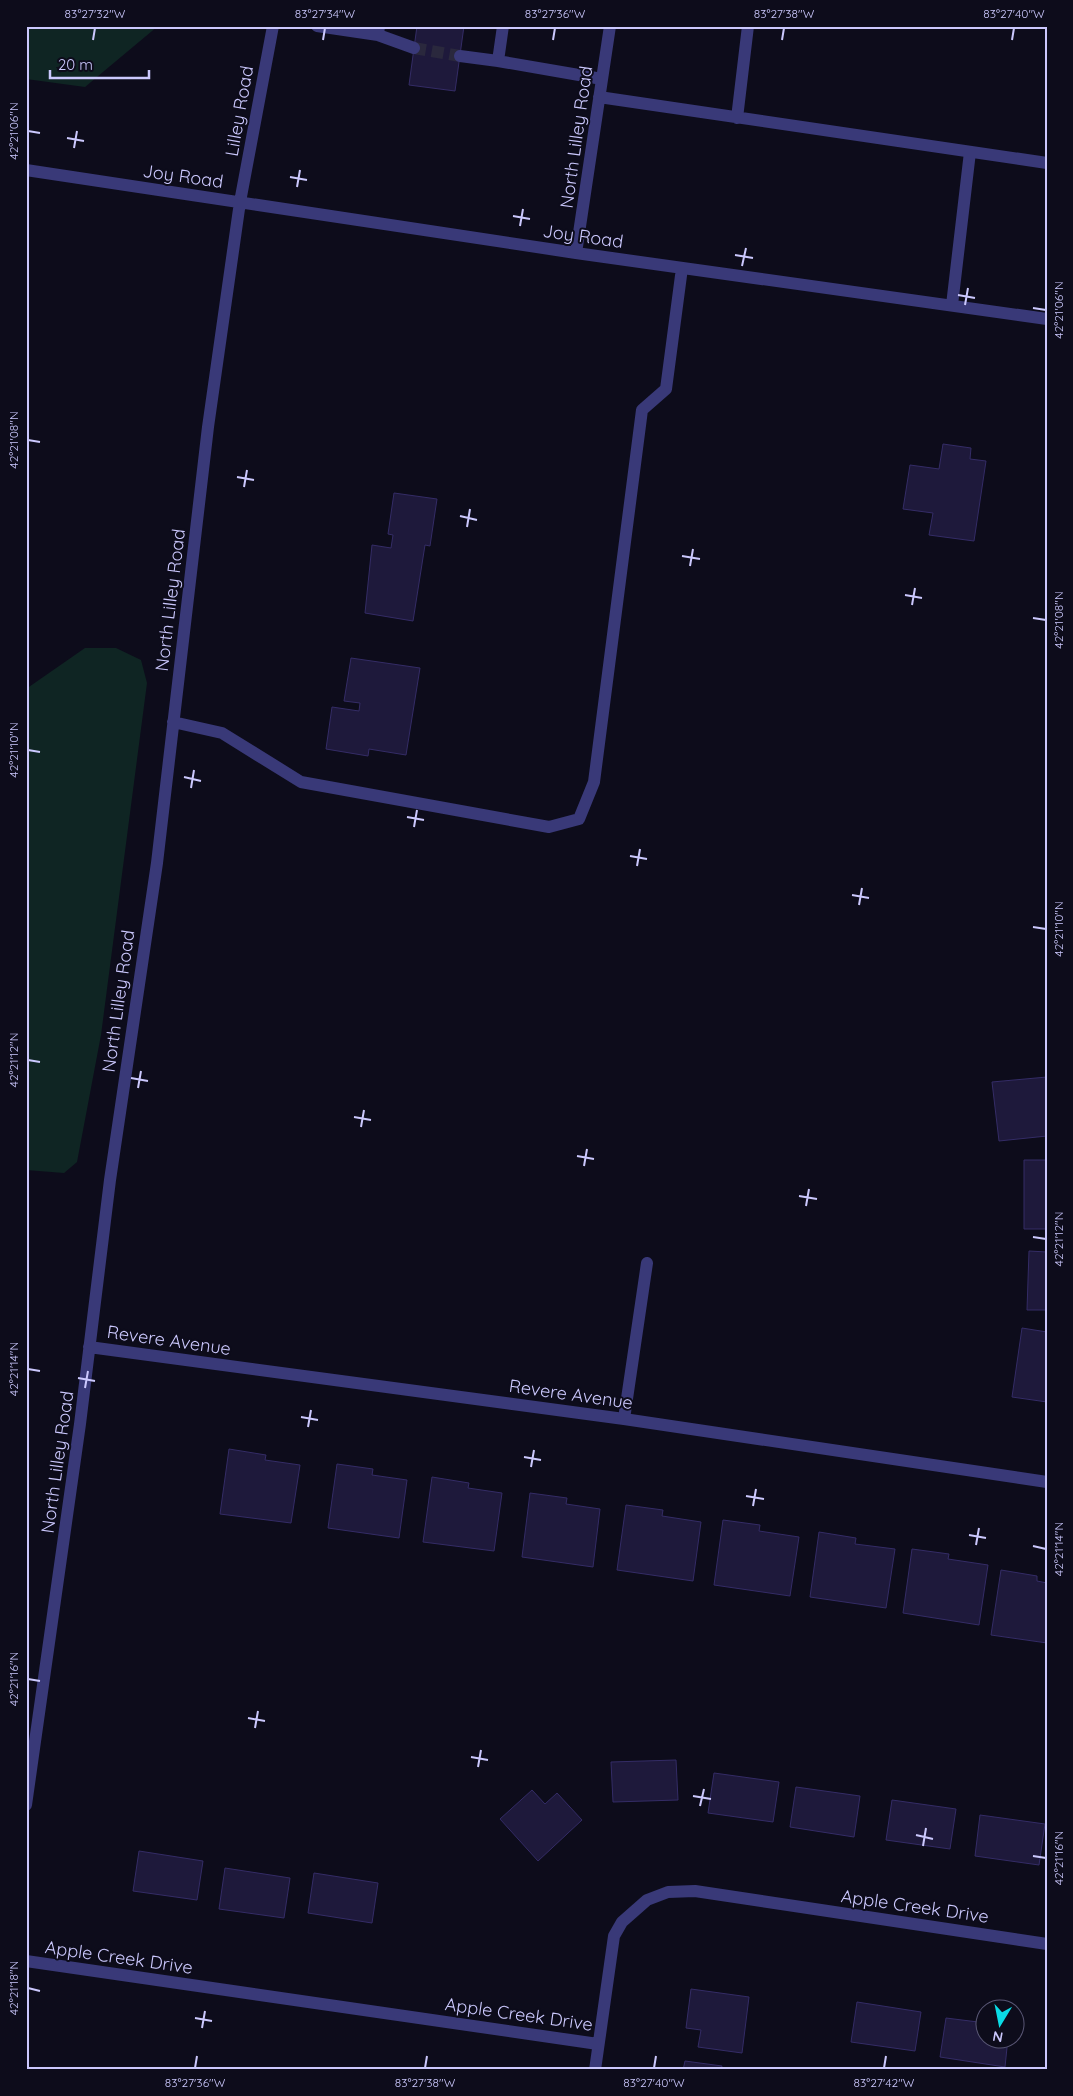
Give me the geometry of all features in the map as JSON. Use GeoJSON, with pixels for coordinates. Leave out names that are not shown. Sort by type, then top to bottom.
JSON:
{"type":"FeatureCollection","features":[{"type":"Feature","properties":{"kind":"street","name":"Lilley Road"},"geometry":{"type":"LineString","coordinates":[[240,202],[273,26]]}},
{"type":"Feature","properties":{"kind":"street"},"geometry":{"type":"LineString","coordinates":[[316,26],[379,31],[414,48]]}},
{"type":"Feature","properties":{"kind":"street"},"geometry":{"type":"LineString","coordinates":[[498,61],[503,26]]}},
{"type":"Feature","properties":{"kind":"street","name":"North Lilley Road"},"geometry":{"type":"LineString","coordinates":[[576,253],[610,26]]}},
{"type":"Feature","properties":{"kind":"street"},"geometry":{"type":"LineString","coordinates":[[737,118],[748,26]]}},
{"type":"Feature","properties":{"kind":"street"},"geometry":{"type":"LineString","coordinates":[[460,56],[602,79]]}},
{"type":"Feature","properties":{"kind":"street"},"geometry":{"type":"LineString","coordinates":[[599,97],[1047,163]]}},
{"type":"Feature","properties":{"kind":"street"},"geometry":{"type":"LineString","coordinates":[[952,305],[970,152]]}},
{"type":"Feature","properties":{"kind":"street","name":"Joy Road"},"geometry":{"type":"LineString","coordinates":[[26,170],[576,253],[1047,319]]}},
{"type":"Feature","properties":{"kind":"street","name":"North Lilley Road"},"geometry":{"type":"LineString","coordinates":[[26,1805],[30,1750],[80,1424],[110,1180],[156,863],[208,427],[240,202]]}},
{"type":"Feature","properties":{"kind":"street"},"geometry":{"type":"LineString","coordinates":[[173,722],[222,733],[302,782],[548,827],[579,819],[594,782],[642,410],[666,389],[682,268]]}},
{"type":"Feature","properties":{"kind":"street"},"geometry":{"type":"LineString","coordinates":[[624,1419],[647,1263]]}},
{"type":"Feature","properties":{"kind":"street","name":"Revere Avenue"},"geometry":{"type":"LineString","coordinates":[[89,1347],[624,1419],[1047,1482]]}},
{"type":"Feature","properties":{"kind":"street","name":"Apple Creek Drive"},"geometry":{"type":"LineString","coordinates":[[26,1961],[598,2044],[614,1936],[629,1914],[647,1900],[668,1892],[695,1891],[1047,1944]]}},
{"type":"Feature","properties":{"kind":"street"},"geometry":{"type":"LineString","coordinates":[[595,2070],[598,2044]]}},
{"type":"Feature","properties":{"kind":"green space"},"geometry":{"type":"Polygon","coordinates":[[[26,26],[158,26],[85,87],[26,79],[26,26]]]}},
{"type":"Feature","properties":{"kind":"green space"},"geometry":{"type":"Polygon","coordinates":[[[85,648],[116,648],[141,660],[147,683],[101,1035],[77,1162],[64,1173],[26,1170],[26,689],[85,648]]]}},
{"type":"Feature","properties":{"kind":"building"},"geometry":{"type":"Polygon","coordinates":[[[417,26],[464,26],[455,91],[409,85],[417,26]]]}},
{"type":"Feature","properties":{"kind":"building"},"geometry":{"type":"Polygon","coordinates":[[[943,444],[971,448],[970,459],[986,461],[974,541],[929,535],[933,513],[903,509],[910,465],[939,469],[943,444]]]}},
{"type":"Feature","properties":{"kind":"building"},"geometry":{"type":"Polygon","coordinates":[[[394,493],[437,499],[430,546],[425,545],[413,621],[365,613],[372,545],[391,548],[393,535],[388,534],[394,493]]]}},
{"type":"Feature","properties":{"kind":"building"},"geometry":{"type":"Polygon","coordinates":[[[351,658],[420,668],[406,755],[369,749],[368,756],[326,749],[332,707],[359,711],[360,703],[344,701],[351,658]]]}},
{"type":"Feature","properties":{"kind":"building"},"geometry":{"type":"Polygon","coordinates":[[[1047,1077],[1047,1136],[999,1141],[992,1082],[1047,1077]]]}},
{"type":"Feature","properties":{"kind":"building"},"geometry":{"type":"Polygon","coordinates":[[[1024,1160],[1047,1160],[1047,1229],[1024,1229],[1024,1160]]]}},
{"type":"Feature","properties":{"kind":"building"},"geometry":{"type":"Polygon","coordinates":[[[1029,1251],[1047,1252],[1047,1310],[1027,1310],[1029,1251]]]}},
{"type":"Feature","properties":{"kind":"building"},"geometry":{"type":"Polygon","coordinates":[[[1022,1328],[1047,1332],[1047,1402],[1012,1397],[1022,1328]]]}},
{"type":"Feature","properties":{"kind":"building"},"geometry":{"type":"Polygon","coordinates":[[[229,1449],[266,1455],[265,1460],[300,1465],[291,1523],[220,1514],[229,1449]]]}},
{"type":"Feature","properties":{"kind":"building"},"geometry":{"type":"Polygon","coordinates":[[[337,1464],[373,1469],[372,1475],[407,1480],[399,1538],[328,1528],[337,1464]]]}},
{"type":"Feature","properties":{"kind":"building"},"geometry":{"type":"Polygon","coordinates":[[[432,1477],[469,1483],[468,1488],[502,1493],[494,1551],[423,1542],[432,1477]]]}},
{"type":"Feature","properties":{"kind":"building"},"geometry":{"type":"Polygon","coordinates":[[[530,1493],[567,1498],[566,1504],[600,1509],[593,1567],[522,1557],[530,1493]]]}},
{"type":"Feature","properties":{"kind":"building"},"geometry":{"type":"Polygon","coordinates":[[[626,1505],[663,1510],[662,1516],[701,1522],[693,1581],[617,1570],[626,1505]]]}},
{"type":"Feature","properties":{"kind":"building"},"geometry":{"type":"Polygon","coordinates":[[[723,1520],[760,1525],[759,1531],[799,1537],[790,1596],[714,1585],[723,1520]]]}},
{"type":"Feature","properties":{"kind":"building"},"geometry":{"type":"Polygon","coordinates":[[[819,1532],[856,1538],[855,1544],[895,1549],[886,1608],[810,1597],[819,1532]]]}},
{"type":"Feature","properties":{"kind":"building"},"geometry":{"type":"Polygon","coordinates":[[[912,1549],[949,1554],[948,1559],[988,1565],[979,1625],[903,1613],[912,1549]]]}},
{"type":"Feature","properties":{"kind":"building"},"geometry":{"type":"Polygon","coordinates":[[[1001,1570],[1037,1576],[1037,1581],[1047,1583],[1047,1643],[991,1635],[1001,1570]]]}},
{"type":"Feature","properties":{"kind":"building"},"geometry":{"type":"Polygon","coordinates":[[[676,1760],[678,1800],[613,1802],[611,1762],[676,1760]]]}},
{"type":"Feature","properties":{"kind":"building"},"geometry":{"type":"Polygon","coordinates":[[[714,1773],[779,1782],[773,1822],[708,1813],[714,1773]]]}},
{"type":"Feature","properties":{"kind":"building"},"geometry":{"type":"Polygon","coordinates":[[[796,1787],[860,1796],[854,1837],[790,1827],[796,1787]]]}},
{"type":"Feature","properties":{"kind":"building"},"geometry":{"type":"Polygon","coordinates":[[[532,1790],[545,1804],[557,1793],[582,1820],[538,1861],[500,1819],[532,1790]]]}},
{"type":"Feature","properties":{"kind":"building"},"geometry":{"type":"Polygon","coordinates":[[[892,1800],[956,1809],[950,1849],[886,1840],[892,1800]]]}},
{"type":"Feature","properties":{"kind":"building"},"geometry":{"type":"Polygon","coordinates":[[[980,1815],[1045,1824],[1039,1865],[975,1856],[980,1815]]]}},
{"type":"Feature","properties":{"kind":"building"},"geometry":{"type":"Polygon","coordinates":[[[139,1851],[203,1861],[197,1900],[133,1891],[139,1851]]]}},
{"type":"Feature","properties":{"kind":"building"},"geometry":{"type":"Polygon","coordinates":[[[225,1868],[290,1878],[284,1918],[219,1909],[225,1868]]]}},
{"type":"Feature","properties":{"kind":"building"},"geometry":{"type":"Polygon","coordinates":[[[314,1873],[378,1883],[372,1923],[308,1913],[314,1873]]]}},
{"type":"Feature","properties":{"kind":"building"},"geometry":{"type":"Polygon","coordinates":[[[691,1989],[749,1997],[742,2053],[698,2047],[701,2030],[686,2028],[691,1989]]]}},
{"type":"Feature","properties":{"kind":"building"},"geometry":{"type":"Polygon","coordinates":[[[857,2002],[921,2012],[915,2051],[851,2042],[857,2002]]]}},
{"type":"Feature","properties":{"kind":"building"},"geometry":{"type":"Polygon","coordinates":[[[946,2018],[976,2022],[976,2048],[1007,2048],[1005,2067],[940,2057],[946,2018]]]}},
{"type":"Feature","properties":{"kind":"building"},"geometry":{"type":"Polygon","coordinates":[[[685,2061],[722,2066],[721,2070],[683,2070],[685,2061]]]}},
{"type":"Feature","properties":{"kind":"tunnel"},"geometry":{"type":"LineString","coordinates":[[414,48],[460,56]]}}]}
